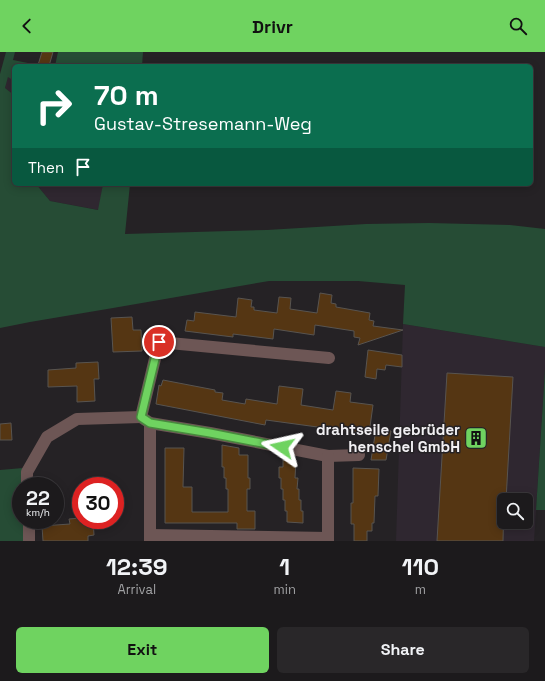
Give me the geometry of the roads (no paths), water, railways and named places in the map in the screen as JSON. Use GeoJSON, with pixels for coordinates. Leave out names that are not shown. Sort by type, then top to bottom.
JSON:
{"type":"FeatureCollection","features":[{"type":"Feature","properties":{"kind":"street"},"geometry":{"type":"LineString","coordinates":[[328,456],[328,539],[150,538],[146,420],[159,342],[330,358]]}},
{"type":"Feature","properties":{"kind":"street"},"geometry":{"type":"LineString","coordinates":[[27,477],[27,472],[47,437],[77,419],[146,420],[328,456],[359,455]]}},
{"type":"Feature","properties":{"kind":"street"},"geometry":{"type":"LineString","coordinates":[[29,529],[29,541]]}},
{"type":"Feature","properties":{"kind":"place","name":"drahtseile gebrüder henschel GmbH"},"geometry":{"type":"Point","coordinates":[476,438]}}]}
